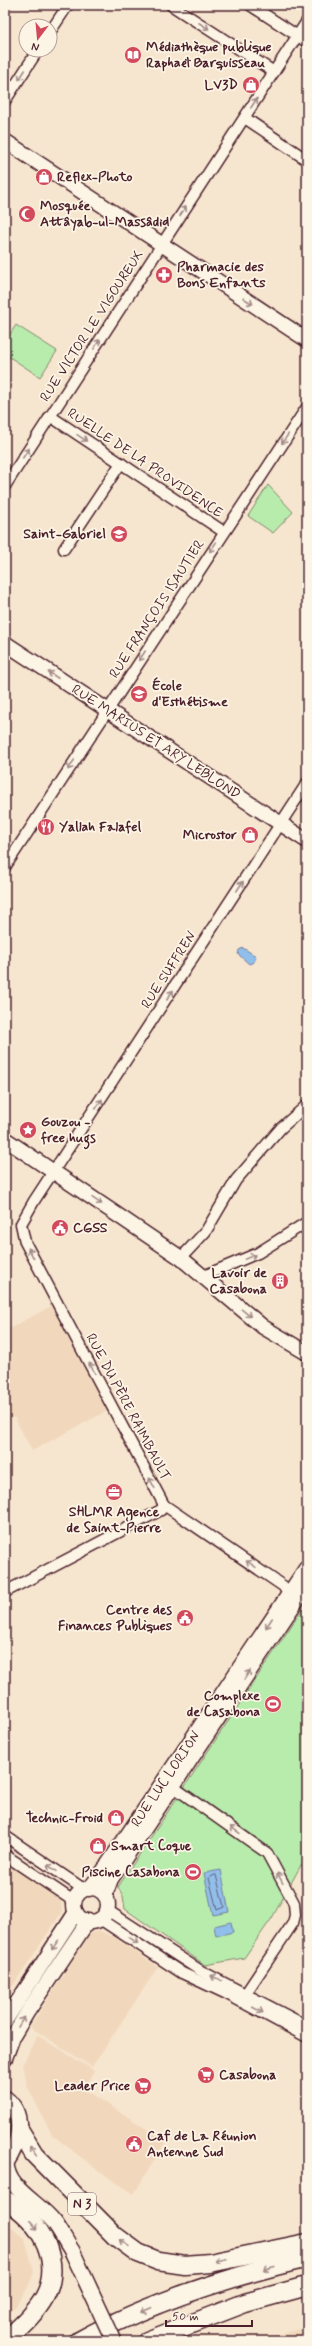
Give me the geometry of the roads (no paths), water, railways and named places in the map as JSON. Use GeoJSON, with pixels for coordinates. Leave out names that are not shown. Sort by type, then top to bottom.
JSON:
{"type":"FeatureCollection","features":[{"type":"Feature","properties":{"kind":"highway","name":"N 3"},"geometry":{"type":"LineString","coordinates":[[20,2131],[34,2154],[115,2236],[138,2253],[158,2261],[185,2265],[210,2263],[307,2243]]}},
{"type":"Feature","properties":{"kind":"highway"},"geometry":{"type":"LineString","coordinates":[[5,2200],[22,2212],[40,2231],[49,2253],[53,2274],[44,2297],[29,2319],[5,2341]]}},
{"type":"Feature","properties":{"kind":"highway"},"geometry":{"type":"LineString","coordinates":[[79,2341],[146,2310],[207,2286],[307,2258]]}},
{"type":"Feature","properties":{"kind":"highway"},"geometry":{"type":"LineString","coordinates":[[147,2341],[245,2304],[307,2286]]}},
{"type":"Feature","properties":{"kind":"main road"},"geometry":{"type":"LineString","coordinates":[[6,2097],[18,2119],[20,2131],[14,2150],[6,2163]]}},
{"type":"Feature","properties":{"kind":"main road","name":"N 3"},"geometry":{"type":"LineString","coordinates":[[6,2163],[6,2170],[14,2184],[54,2222],[72,2251],[114,2341]]}},
{"type":"Feature","properties":{"kind":"main road","name":"N 3"},"geometry":{"type":"LineString","coordinates":[[5,2194],[34,2204]]}},
{"type":"Feature","properties":{"kind":"street"},"geometry":{"type":"LineString","coordinates":[[58,20],[68,5]]}},
{"type":"Feature","properties":{"kind":"street"},"geometry":{"type":"LineString","coordinates":[[171,5],[274,72]]}},
{"type":"Feature","properties":{"kind":"street"},"geometry":{"type":"LineString","coordinates":[[250,5],[307,42]]}},
{"type":"Feature","properties":{"kind":"street","name":"RUE VICTOR LE VIGOUREUX"},"geometry":{"type":"LineString","coordinates":[[5,486],[307,21]]}},
{"type":"Feature","properties":{"kind":"street"},"geometry":{"type":"LineString","coordinates":[[5,101],[33,58]]}},
{"type":"Feature","properties":{"kind":"street"},"geometry":{"type":"LineString","coordinates":[[245,118],[307,160]]}},
{"type":"Feature","properties":{"kind":"street"},"geometry":{"type":"LineString","coordinates":[[5,141],[307,340]]}},
{"type":"Feature","properties":{"kind":"street","name":"RUE FRANÇOIS ISAUTIER"},"geometry":{"type":"LineString","coordinates":[[5,867],[307,407]]}},
{"type":"Feature","properties":{"kind":"street","name":"RUELLE DE LA PROVIDENCE"},"geometry":{"type":"LineString","coordinates":[[50,416],[224,532]]}},
{"type":"Feature","properties":{"kind":"street"},"geometry":{"type":"LineString","coordinates":[[64,549],[121,463]]}},
{"type":"Feature","properties":{"kind":"street","name":"RUE MARIUS ET ARY LEBLOND"},"geometry":{"type":"LineString","coordinates":[[5,643],[307,841]]}},
{"type":"Feature","properties":{"kind":"street","name":"RUE SUFFREN"},"geometry":{"type":"LineString","coordinates":[[54,1172],[307,783]]}},
{"type":"Feature","properties":{"kind":"street"},"geometry":{"type":"LineString","coordinates":[[181,1258],[206,1231],[236,1180],[281,1128],[307,1105]]}},
{"type":"Feature","properties":{"kind":"street"},"geometry":{"type":"LineString","coordinates":[[5,1139],[181,1258],[201,1277],[263,1327],[307,1353]]}},
{"type":"Feature","properties":{"kind":"street","name":"RUE DU PÈRE RAIMBAULT"},"geometry":{"type":"LineString","coordinates":[[54,1172],[34,1201],[21,1224],[25,1242],[164,1505],[283,1586],[288,1593]]}},
{"type":"Feature","properties":{"kind":"street"},"geometry":{"type":"LineString","coordinates":[[201,1277],[258,1254],[307,1222]]}},
{"type":"Feature","properties":{"kind":"street"},"geometry":{"type":"LineString","coordinates":[[5,1592],[161,1510],[164,1505]]}},
{"type":"Feature","properties":{"kind":"street","name":"RUE LUC LORION"},"geometry":{"type":"LineString","coordinates":[[105,1895],[111,1879],[169,1784],[288,1593],[307,1568]]}},
{"type":"Feature","properties":{"kind":"street","name":"RUE LUC LORION"},"geometry":{"type":"LineString","coordinates":[[76,1907],[77,1896],[87,1889],[102,1873],[169,1784],[307,1585]]}},
{"type":"Feature","properties":{"kind":"street"},"geometry":{"type":"LineString","coordinates":[[288,1593],[290,1610]]}},
{"type":"Feature","properties":{"kind":"street"},"geometry":{"type":"LineString","coordinates":[[169,1784],[267,1853],[294,1903],[295,1915],[293,1923],[246,1993],[242,1996],[228,1994]]}},
{"type":"Feature","properties":{"kind":"street"},"geometry":{"type":"LineString","coordinates":[[5,1836],[87,1889],[100,1891],[105,1895],[98,1917],[28,2011],[13,2036],[5,2058]]}},
{"type":"Feature","properties":{"kind":"street"},"geometry":{"type":"LineString","coordinates":[[5,1855],[76,1907],[246,1993],[307,2026]]}},
{"type":"Feature","properties":{"kind":"street"},"geometry":{"type":"LineString","coordinates":[[5,2021],[76,1907]]}},
{"type":"Feature","properties":{"kind":"street"},"geometry":{"type":"LineString","coordinates":[[98,1917],[182,1973],[228,1994],[307,2036]]}},
{"type":"Feature","properties":{"kind":"water"},"geometry":{"type":"Polygon","coordinates":[[[243,948],[256,956],[254,962],[249,964],[238,954],[239,950],[243,948]]]}},
{"type":"Feature","properties":{"kind":"water"},"geometry":{"type":"Polygon","coordinates":[[[221,1870],[229,1912],[213,1915],[204,1873],[221,1870]]]}},
{"type":"Feature","properties":{"kind":"water"},"geometry":{"type":"Polygon","coordinates":[[[231,1922],[233,1932],[216,1936],[214,1926],[231,1922]]]}},
{"type":"Feature","properties":{"kind":"place","name":"Médiathèque publique Raphaël Barquisseau"},"geometry":{"type":"Point","coordinates":[133,55]}},
{"type":"Feature","properties":{"kind":"place","name":"LV3D"},"geometry":{"type":"Point","coordinates":[251,85]}},
{"type":"Feature","properties":{"kind":"place","name":"Reflex-Photo"},"geometry":{"type":"Point","coordinates":[44,177]}},
{"type":"Feature","properties":{"kind":"place","name":"Mosquée Attâyab-ul-Massâdid"},"geometry":{"type":"Point","coordinates":[27,214]}},
{"type":"Feature","properties":{"kind":"place","name":"Pharmacie des Bons Enfants"},"geometry":{"type":"Point","coordinates":[164,275]}},
{"type":"Feature","properties":{"kind":"place","name":"Saint-Gabriel"},"geometry":{"type":"Point","coordinates":[119,534]}},
{"type":"Feature","properties":{"kind":"place","name":"École d'Esthétisme"},"geometry":{"type":"Point","coordinates":[139,694]}},
{"type":"Feature","properties":{"kind":"place","name":"Yallah Falafel"},"geometry":{"type":"Point","coordinates":[46,827]}},
{"type":"Feature","properties":{"kind":"place","name":"Microstor"},"geometry":{"type":"Point","coordinates":[250,835]}},
{"type":"Feature","properties":{"kind":"place","name":"Gouzou - free hugs"},"geometry":{"type":"Point","coordinates":[28,1130]}},
{"type":"Feature","properties":{"kind":"place","name":"CGSS"},"geometry":{"type":"Point","coordinates":[60,1228]}},
{"type":"Feature","properties":{"kind":"place","name":"Lavoir de Casabona"},"geometry":{"type":"Point","coordinates":[280,1281]}},
{"type":"Feature","properties":{"kind":"place","name":"SHLMR Agence de Saint-Pierre"},"geometry":{"type":"Point","coordinates":[114,1492]}},
{"type":"Feature","properties":{"kind":"place","name":"Centre des Finances Publiques"},"geometry":{"type":"Point","coordinates":[185,1618]}},
{"type":"Feature","properties":{"kind":"place","name":"Complexe de Casabona"},"geometry":{"type":"Point","coordinates":[273,1704]}},
{"type":"Feature","properties":{"kind":"place","name":"Technic-Froid"},"geometry":{"type":"Point","coordinates":[116,1818]}},
{"type":"Feature","properties":{"kind":"place","name":"Smart Coque"},"geometry":{"type":"Point","coordinates":[98,1846]}},
{"type":"Feature","properties":{"kind":"place","name":"Piscine Casabona"},"geometry":{"type":"Point","coordinates":[193,1872]}},
{"type":"Feature","properties":{"kind":"place","name":"Casabona"},"geometry":{"type":"Point","coordinates":[206,2075]}},
{"type":"Feature","properties":{"kind":"place","name":"Leader Price"},"geometry":{"type":"Point","coordinates":[143,2086]}},
{"type":"Feature","properties":{"kind":"place","name":"Caf de La Réunion Antenne Sud"},"geometry":{"type":"Point","coordinates":[134,2144]}}]}
